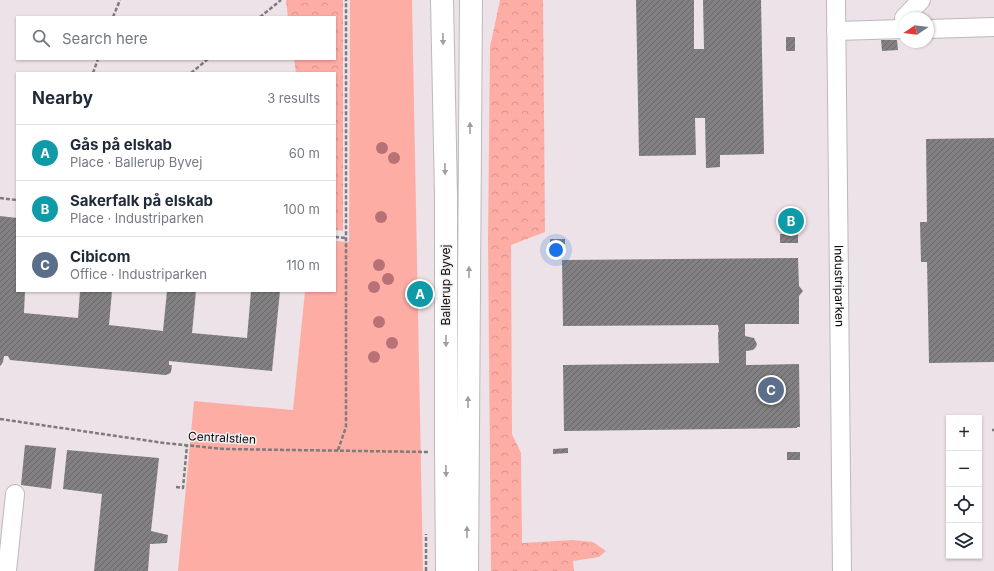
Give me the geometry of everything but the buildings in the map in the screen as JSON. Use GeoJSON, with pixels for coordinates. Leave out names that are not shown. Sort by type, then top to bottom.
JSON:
{"type":"FeatureCollection","features":[{"type":"Feature","properties":{"kind":"main road","name":"Ballerup Byvej"},"geometry":{"type":"LineString","coordinates":[[442,0],[446,195],[447,571]]}},
{"type":"Feature","properties":{"kind":"main road","name":"Ballerup Byvej"},"geometry":{"type":"LineString","coordinates":[[467,571],[471,0]]}},
{"type":"Feature","properties":{"kind":"street","name":"Industriparken"},"geometry":{"type":"LineString","coordinates":[[836,0],[842,571]]}},
{"type":"Feature","properties":{"kind":"street"},"geometry":{"type":"LineString","coordinates":[[911,12],[921,0]]}},
{"type":"Feature","properties":{"kind":"street"},"geometry":{"type":"LineString","coordinates":[[836,31],[898,24]]}},
{"type":"Feature","properties":{"kind":"street"},"geometry":{"type":"LineString","coordinates":[[934,28],[994,27]]}},
{"type":"Feature","properties":{"kind":"street"},"geometry":{"type":"LineString","coordinates":[[7,571],[15,494]]}},
{"type":"Feature","properties":{"kind":"path"},"geometry":{"type":"LineString","coordinates":[[113,16],[120,0]]}},
{"type":"Feature","properties":{"kind":"path"},"geometry":{"type":"LineString","coordinates":[[261,16],[281,0]]}},
{"type":"Feature","properties":{"kind":"path"},"geometry":{"type":"LineString","coordinates":[[338,450],[346,427],[346,0]]}},
{"type":"Feature","properties":{"kind":"path"},"geometry":{"type":"LineString","coordinates":[[93,72],[98,60]]}},
{"type":"Feature","properties":{"kind":"path"},"geometry":{"type":"LineString","coordinates":[[192,72],[207,60]]}},
{"type":"Feature","properties":{"kind":"path"},"geometry":{"type":"LineString","coordinates":[[0,198],[16,200]]}},
{"type":"Feature","properties":{"kind":"path"},"geometry":{"type":"LineString","coordinates":[[336,237],[346,238]]}},
{"type":"Feature","properties":{"kind":"path","name":"Centralstien"},"geometry":{"type":"LineString","coordinates":[[0,420],[164,443],[224,449],[446,452]]}},
{"type":"Feature","properties":{"kind":"path"},"geometry":{"type":"LineString","coordinates":[[176,487],[183,488],[186,445]]}},
{"type":"Feature","properties":{"kind":"shaded area"},"geometry":{"type":"Polygon","coordinates":[[[0,0],[994,0],[994,571],[0,571],[0,0]]]}},
{"type":"Feature","properties":{"kind":"green space"},"geometry":{"type":"Polygon","coordinates":[[[286,0],[343,0],[343,231],[336,230],[336,72],[296,72],[294,60],[336,60],[336,16],[288,16],[286,0]]]}},
{"type":"Feature","properties":{"kind":"green space"},"geometry":{"type":"Polygon","coordinates":[[[350,0],[412,0],[423,571],[178,571],[194,401],[293,410],[305,292],[336,292],[336,241],[349,242],[350,0]]]}},
{"type":"Feature","properties":{"kind":"green space"},"geometry":{"type":"Polygon","coordinates":[[[500,0],[543,0],[545,232],[511,245],[512,434],[521,453],[522,543],[573,540],[593,542],[606,551],[599,557],[573,561],[574,571],[491,571],[488,240],[490,47],[500,0]]]}},
{"type":"Feature","properties":{"kind":"place","name":"Sakerfalk på elskab"},"geometry":{"type":"Point","coordinates":[791,221]}},
{"type":"Feature","properties":{"kind":"place","name":"Gås på elskab"},"geometry":{"type":"Point","coordinates":[420,294]}},
{"type":"Feature","properties":{"kind":"place","name":"Cibicom"},"geometry":{"type":"Point","coordinates":[771,390]}}]}
